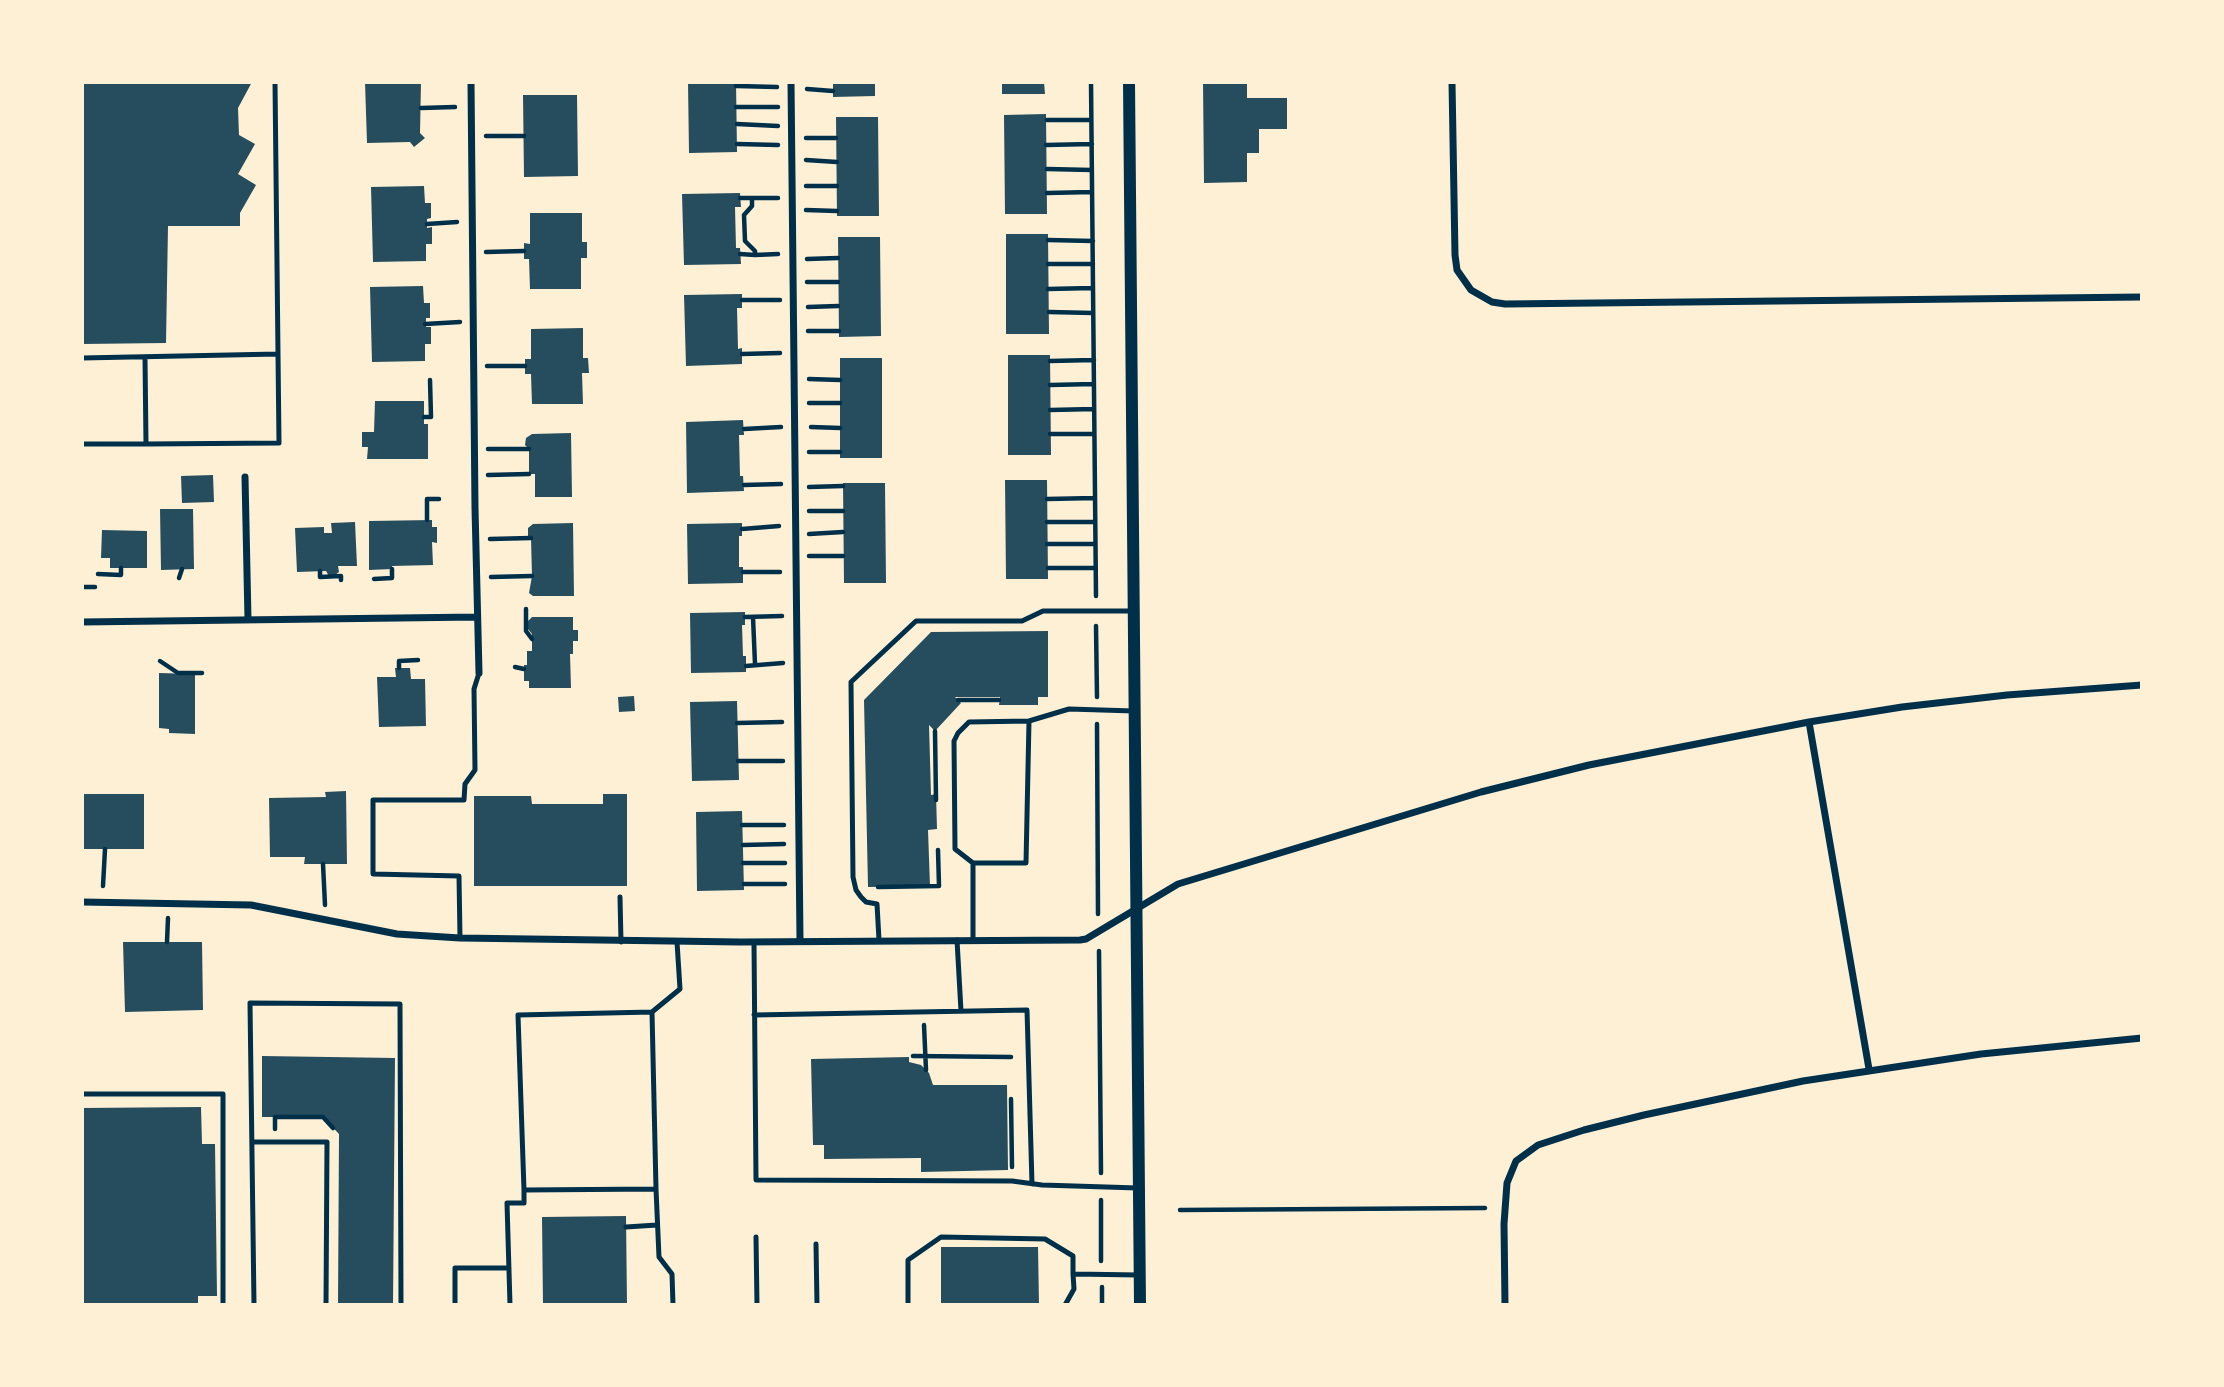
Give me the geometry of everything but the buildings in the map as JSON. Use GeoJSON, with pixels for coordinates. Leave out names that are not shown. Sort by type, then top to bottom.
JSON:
{"type":"FeatureCollection","features":[{"type":"Feature","properties":{"kind":"street"},"geometry":{"type":"LineString","coordinates":[[471,82],[479,673]]}},
{"type":"Feature","properties":{"kind":"street"},"geometry":{"type":"LineString","coordinates":[[1129,82],[1140,1305]]}},
{"type":"Feature","properties":{"kind":"street"},"geometry":{"type":"LineString","coordinates":[[1452,82],[1457,270],[1471,290],[1492,302],[2142,297]]}},
{"type":"Feature","properties":{"kind":"street"},"geometry":{"type":"LineString","coordinates":[[790,85],[800,940]]}},
{"type":"Feature","properties":{"kind":"street"},"geometry":{"type":"LineString","coordinates":[[245,477],[248,620]]}},
{"type":"Feature","properties":{"kind":"street"},"geometry":{"type":"LineString","coordinates":[[82,622],[477,617]]}},
{"type":"Feature","properties":{"kind":"street"},"geometry":{"type":"LineString","coordinates":[[82,902],[251,905],[397,934],[460,939],[754,942],[1086,939],[1178,884],[1481,792],[1640,754],[1809,722],[1955,699],[2142,685]]}},
{"type":"Feature","properties":{"kind":"street"},"geometry":{"type":"LineString","coordinates":[[1809,722],[1869,1069]]}},
{"type":"Feature","properties":{"kind":"street"},"geometry":{"type":"LineString","coordinates":[[1505,1305],[1505,1195],[1516,1161],[1538,1145],[1584,1130],[1751,1091],[1869,1069],[2007,1051],[2142,1038]]}},
{"type":"Feature","properties":{"kind":"lane"},"geometry":{"type":"LineString","coordinates":[[82,444],[279,443],[275,82]]}},
{"type":"Feature","properties":{"kind":"lane"},"geometry":{"type":"LineString","coordinates":[[82,358],[278,354]]}},
{"type":"Feature","properties":{"kind":"lane"},"geometry":{"type":"LineString","coordinates":[[145,358],[146,444]]}},
{"type":"Feature","properties":{"kind":"lane"},"geometry":{"type":"LineString","coordinates":[[879,940],[877,904],[866,902],[861,897],[853,877],[851,682],[916,621],[1022,621],[1043,611],[1134,611]]}},
{"type":"Feature","properties":{"kind":"lane"},"geometry":{"type":"LineString","coordinates":[[460,939],[459,876],[373,874],[373,800],[464,800],[465,784],[475,770],[474,689],[479,673]]}},
{"type":"Feature","properties":{"kind":"lane"},"geometry":{"type":"LineString","coordinates":[[1029,721],[1026,863],[973,863],[955,849],[954,741],[969,722],[1029,721],[1069,709],[1135,711]]}},
{"type":"Feature","properties":{"kind":"lane"},"geometry":{"type":"LineString","coordinates":[[973,863],[973,940]]}},
{"type":"Feature","properties":{"kind":"lane"},"geometry":{"type":"LineString","coordinates":[[620,897],[621,942]]}},
{"type":"Feature","properties":{"kind":"lane"},"geometry":{"type":"LineString","coordinates":[[957,940],[961,1011]]}},
{"type":"Feature","properties":{"kind":"lane"},"geometry":{"type":"LineString","coordinates":[[510,1305],[507,1203],[524,1203],[518,1015],[652,1012],[680,989],[677,942]]}},
{"type":"Feature","properties":{"kind":"lane"},"geometry":{"type":"LineString","coordinates":[[754,942],[757,1180],[1012,1181],[1138,1188]]}},
{"type":"Feature","properties":{"kind":"lane"},"geometry":{"type":"LineString","coordinates":[[254,1305],[250,1003],[400,1004],[401,1305]]}},
{"type":"Feature","properties":{"kind":"lane"},"geometry":{"type":"LineString","coordinates":[[754,1015],[1027,1010],[1032,1184]]}},
{"type":"Feature","properties":{"kind":"lane"},"geometry":{"type":"LineString","coordinates":[[652,1012],[659,1257],[672,1274],[673,1305]]}},
{"type":"Feature","properties":{"kind":"lane"},"geometry":{"type":"LineString","coordinates":[[82,1094],[223,1094],[223,1305]]}},
{"type":"Feature","properties":{"kind":"lane"},"geometry":{"type":"LineString","coordinates":[[252,1142],[327,1142],[326,1305]]}},
{"type":"Feature","properties":{"kind":"lane"},"geometry":{"type":"LineString","coordinates":[[524,1189],[656,1189]]}},
{"type":"Feature","properties":{"kind":"lane"},"geometry":{"type":"LineString","coordinates":[[626,1227],[657,1224]]}},
{"type":"Feature","properties":{"kind":"lane"},"geometry":{"type":"LineString","coordinates":[[756,1237],[757,1305]]}},
{"type":"Feature","properties":{"kind":"lane"},"geometry":{"type":"LineString","coordinates":[[908,1305],[908,1260],[941,1237],[1045,1239],[1073,1256],[1074,1289],[1065,1305]]}},
{"type":"Feature","properties":{"kind":"lane"},"geometry":{"type":"LineString","coordinates":[[817,1244],[817,1305]]}},
{"type":"Feature","properties":{"kind":"lane"},"geometry":{"type":"LineString","coordinates":[[455,1305],[455,1268],[509,1268]]}},
{"type":"Feature","properties":{"kind":"lane"},"geometry":{"type":"LineString","coordinates":[[1073,1274],[1139,1275]]}},
{"type":"Feature","properties":{"kind":"path"},"geometry":{"type":"LineString","coordinates":[[1091,82],[1098,901]]}},
{"type":"Feature","properties":{"kind":"path"},"geometry":{"type":"LineString","coordinates":[[736,86],[790,85],[833,91]]}},
{"type":"Feature","properties":{"kind":"path"},"geometry":{"type":"LineString","coordinates":[[421,108],[471,106]]}},
{"type":"Feature","properties":{"kind":"path"},"geometry":{"type":"LineString","coordinates":[[736,107],[791,107]]}},
{"type":"Feature","properties":{"kind":"path"},"geometry":{"type":"LineString","coordinates":[[1046,120],[1091,120]]}},
{"type":"Feature","properties":{"kind":"path"},"geometry":{"type":"LineString","coordinates":[[737,124],[791,126]]}},
{"type":"Feature","properties":{"kind":"path"},"geometry":{"type":"LineString","coordinates":[[472,136],[524,136]]}},
{"type":"Feature","properties":{"kind":"path"},"geometry":{"type":"LineString","coordinates":[[737,144],[836,138]]}},
{"type":"Feature","properties":{"kind":"path"},"geometry":{"type":"LineString","coordinates":[[1046,145],[1092,144]]}},
{"type":"Feature","properties":{"kind":"path"},"geometry":{"type":"LineString","coordinates":[[791,160],[836,162]]}},
{"type":"Feature","properties":{"kind":"path"},"geometry":{"type":"LineString","coordinates":[[1047,169],[1092,170]]}},
{"type":"Feature","properties":{"kind":"path"},"geometry":{"type":"LineString","coordinates":[[792,185],[837,186]]}},
{"type":"Feature","properties":{"kind":"path"},"geometry":{"type":"LineString","coordinates":[[1047,193],[1092,192]]}},
{"type":"Feature","properties":{"kind":"path"},"geometry":{"type":"LineString","coordinates":[[740,198],[792,198]]}},
{"type":"Feature","properties":{"kind":"path"},"geometry":{"type":"LineString","coordinates":[[752,198],[752,206],[744,215],[746,241],[755,251],[755,255]]}},
{"type":"Feature","properties":{"kind":"path"},"geometry":{"type":"LineString","coordinates":[[792,210],[837,211]]}},
{"type":"Feature","properties":{"kind":"path"},"geometry":{"type":"LineString","coordinates":[[427,224],[472,222]]}},
{"type":"Feature","properties":{"kind":"path"},"geometry":{"type":"LineString","coordinates":[[1048,240],[1093,241]]}},
{"type":"Feature","properties":{"kind":"path"},"geometry":{"type":"LineString","coordinates":[[473,252],[524,251]]}},
{"type":"Feature","properties":{"kind":"path"},"geometry":{"type":"LineString","coordinates":[[740,254],[838,258]]}},
{"type":"Feature","properties":{"kind":"path"},"geometry":{"type":"LineString","coordinates":[[1048,264],[1093,264]]}},
{"type":"Feature","properties":{"kind":"path"},"geometry":{"type":"LineString","coordinates":[[793,281],[838,282]]}},
{"type":"Feature","properties":{"kind":"path"},"geometry":{"type":"LineString","coordinates":[[1048,289],[1093,288]]}},
{"type":"Feature","properties":{"kind":"path"},"geometry":{"type":"LineString","coordinates":[[742,300],[838,306]]}},
{"type":"Feature","properties":{"kind":"path"},"geometry":{"type":"LineString","coordinates":[[1049,312],[1093,313]]}},
{"type":"Feature","properties":{"kind":"path"},"geometry":{"type":"LineString","coordinates":[[425,324],[474,322]]}},
{"type":"Feature","properties":{"kind":"path"},"geometry":{"type":"LineString","coordinates":[[793,332],[839,331]]}},
{"type":"Feature","properties":{"kind":"path"},"geometry":{"type":"LineString","coordinates":[[742,354],[794,353]]}},
{"type":"Feature","properties":{"kind":"path"},"geometry":{"type":"LineString","coordinates":[[1050,361],[1094,360]]}},
{"type":"Feature","properties":{"kind":"path"},"geometry":{"type":"LineString","coordinates":[[474,365],[525,366]]}},
{"type":"Feature","properties":{"kind":"path"},"geometry":{"type":"LineString","coordinates":[[794,379],[840,380]]}},
{"type":"Feature","properties":{"kind":"path"},"geometry":{"type":"LineString","coordinates":[[424,417],[431,417],[430,380]]}},
{"type":"Feature","properties":{"kind":"path"},"geometry":{"type":"LineString","coordinates":[[1050,385],[1094,384]]}},
{"type":"Feature","properties":{"kind":"path"},"geometry":{"type":"LineString","coordinates":[[794,403],[840,403]]}},
{"type":"Feature","properties":{"kind":"path"},"geometry":{"type":"LineString","coordinates":[[1050,410],[1094,409]]}},
{"type":"Feature","properties":{"kind":"path"},"geometry":{"type":"LineString","coordinates":[[744,429],[840,428]]}},
{"type":"Feature","properties":{"kind":"path"},"geometry":{"type":"LineString","coordinates":[[1050,434],[1094,434]]}},
{"type":"Feature","properties":{"kind":"path"},"geometry":{"type":"LineString","coordinates":[[474,450],[529,449]]}},
{"type":"Feature","properties":{"kind":"path"},"geometry":{"type":"LineString","coordinates":[[795,451],[840,452]]}},
{"type":"Feature","properties":{"kind":"path"},"geometry":{"type":"LineString","coordinates":[[475,476],[529,474]]}},
{"type":"Feature","properties":{"kind":"path"},"geometry":{"type":"LineString","coordinates":[[744,485],[843,486]]}},
{"type":"Feature","properties":{"kind":"path"},"geometry":{"type":"LineString","coordinates":[[1047,499],[1095,498]]}},
{"type":"Feature","properties":{"kind":"path"},"geometry":{"type":"LineString","coordinates":[[427,520],[427,499],[439,499]]}},
{"type":"Feature","properties":{"kind":"path"},"geometry":{"type":"LineString","coordinates":[[795,512],[843,510]]}},
{"type":"Feature","properties":{"kind":"path"},"geometry":{"type":"LineString","coordinates":[[1047,522],[1095,522]]}},
{"type":"Feature","properties":{"kind":"path"},"geometry":{"type":"LineString","coordinates":[[742,529],[843,532]]}},
{"type":"Feature","properties":{"kind":"path"},"geometry":{"type":"LineString","coordinates":[[476,539],[531,538]]}},
{"type":"Feature","properties":{"kind":"path"},"geometry":{"type":"LineString","coordinates":[[1048,544],[1095,544]]}},
{"type":"Feature","properties":{"kind":"path"},"geometry":{"type":"LineString","coordinates":[[796,556],[844,556]]}},
{"type":"Feature","properties":{"kind":"path"},"geometry":{"type":"LineString","coordinates":[[98,575],[121,575],[121,568]]}},
{"type":"Feature","properties":{"kind":"path"},"geometry":{"type":"LineString","coordinates":[[1048,568],[1095,568]]}},
{"type":"Feature","properties":{"kind":"path"},"geometry":{"type":"LineString","coordinates":[[179,578],[182,569]]}},
{"type":"Feature","properties":{"kind":"path"},"geometry":{"type":"LineString","coordinates":[[374,579],[392,578],[392,569]]}},
{"type":"Feature","properties":{"kind":"path"},"geometry":{"type":"LineString","coordinates":[[320,571],[320,577],[341,576],[341,580]]}},
{"type":"Feature","properties":{"kind":"path"},"geometry":{"type":"LineString","coordinates":[[743,572],[796,572]]}},
{"type":"Feature","properties":{"kind":"path"},"geometry":{"type":"LineString","coordinates":[[477,577],[532,576]]}},
{"type":"Feature","properties":{"kind":"path"},"geometry":{"type":"LineString","coordinates":[[82,587],[95,587]]}},
{"type":"Feature","properties":{"kind":"path"},"geometry":{"type":"LineString","coordinates":[[526,610],[526,631],[532,639]]}},
{"type":"Feature","properties":{"kind":"path"},"geometry":{"type":"LineString","coordinates":[[745,617],[797,616]]}},
{"type":"Feature","properties":{"kind":"path"},"geometry":{"type":"LineString","coordinates":[[753,617],[755,664]]}},
{"type":"Feature","properties":{"kind":"path"},"geometry":{"type":"LineString","coordinates":[[400,668],[399,661],[418,660]]}},
{"type":"Feature","properties":{"kind":"path"},"geometry":{"type":"LineString","coordinates":[[160,661],[178,673],[202,673]]}},
{"type":"Feature","properties":{"kind":"path"},"geometry":{"type":"LineString","coordinates":[[746,666],[797,663]]}},
{"type":"Feature","properties":{"kind":"path"},"geometry":{"type":"LineString","coordinates":[[515,667],[524,669]]}},
{"type":"Feature","properties":{"kind":"path"},"geometry":{"type":"LineString","coordinates":[[958,700],[999,700]]}},
{"type":"Feature","properties":{"kind":"path"},"geometry":{"type":"LineString","coordinates":[[737,723],[798,722]]}},
{"type":"Feature","properties":{"kind":"path"},"geometry":{"type":"LineString","coordinates":[[935,731],[932,758],[936,805]]}},
{"type":"Feature","properties":{"kind":"path"},"geometry":{"type":"LineString","coordinates":[[738,761],[798,761]]}},
{"type":"Feature","properties":{"kind":"path"},"geometry":{"type":"LineString","coordinates":[[742,825],[799,825]]}},
{"type":"Feature","properties":{"kind":"path"},"geometry":{"type":"LineString","coordinates":[[876,887],[939,886],[937,840]]}},
{"type":"Feature","properties":{"kind":"path"},"geometry":{"type":"LineString","coordinates":[[743,845],[799,844]]}},
{"type":"Feature","properties":{"kind":"path"},"geometry":{"type":"LineString","coordinates":[[103,903],[105,849]]}},
{"type":"Feature","properties":{"kind":"path"},"geometry":{"type":"LineString","coordinates":[[743,863],[799,863]]}},
{"type":"Feature","properties":{"kind":"path"},"geometry":{"type":"LineString","coordinates":[[323,864],[325,921]]}},
{"type":"Feature","properties":{"kind":"path"},"geometry":{"type":"LineString","coordinates":[[929,866],[938,866]]}},
{"type":"Feature","properties":{"kind":"path"},"geometry":{"type":"LineString","coordinates":[[744,884],[799,884]]}},
{"type":"Feature","properties":{"kind":"path"},"geometry":{"type":"LineString","coordinates":[[1099,984],[1101,1172]]}},
{"type":"Feature","properties":{"kind":"path"},"geometry":{"type":"LineString","coordinates":[[925,1049],[926,1070]]}},
{"type":"Feature","properties":{"kind":"path"},"geometry":{"type":"LineString","coordinates":[[913,1056],[1011,1054],[1011,1069]]}},
{"type":"Feature","properties":{"kind":"path"},"geometry":{"type":"LineString","coordinates":[[1011,1095],[1012,1171]]}},
{"type":"Feature","properties":{"kind":"path"},"geometry":{"type":"LineString","coordinates":[[1101,1199],[1101,1259]]}},
{"type":"Feature","properties":{"kind":"path"},"geometry":{"type":"LineString","coordinates":[[1180,1210],[1485,1208]]}},
{"type":"Feature","properties":{"kind":"path"},"geometry":{"type":"LineString","coordinates":[[1102,1293],[1102,1305]]}}]}
